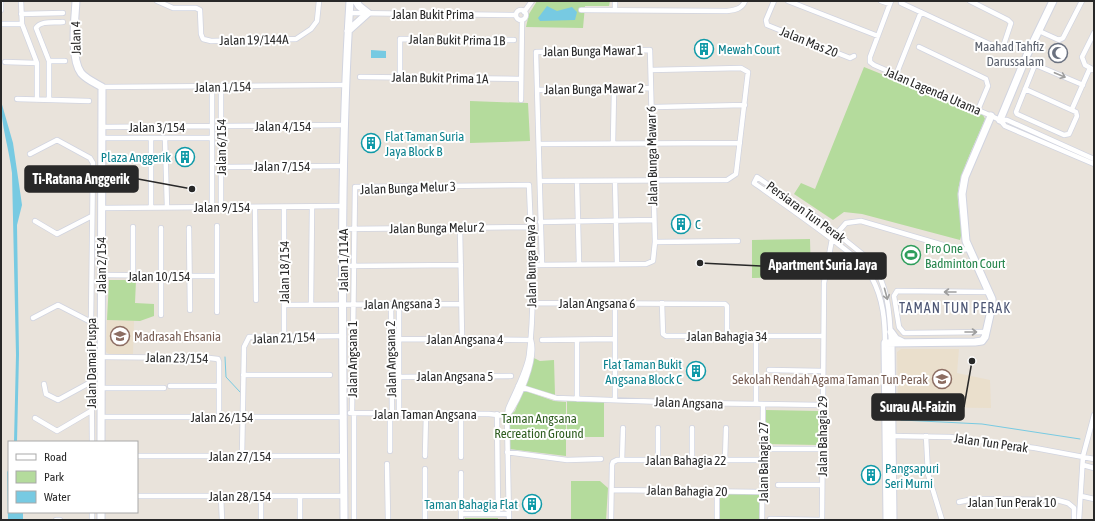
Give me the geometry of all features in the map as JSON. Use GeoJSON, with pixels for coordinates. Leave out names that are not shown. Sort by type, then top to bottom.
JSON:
{"type":"FeatureCollection","features":[{"type":"Feature","properties":{"kind":"street"},"geometry":{"type":"LineString","coordinates":[[1,1],[1,10]]}},
{"type":"Feature","properties":{"kind":"street"},"geometry":{"type":"LineString","coordinates":[[21,1],[22,24],[37,63],[37,100]]}},
{"type":"Feature","properties":{"kind":"street","name":"Jalan 4"},"geometry":{"type":"LineString","coordinates":[[76,1],[75,56],[77,66],[82,74],[102,87]]}},
{"type":"Feature","properties":{"kind":"street","name":"Jalan 19/144A"},"geometry":{"type":"LineString","coordinates":[[157,1],[173,8],[198,8],[200,10],[201,34],[204,39],[211,41],[296,39],[311,29],[318,21],[319,1]]}},
{"type":"Feature","properties":{"kind":"street","name":"Jalan 1/114A"},"geometry":{"type":"LineString","coordinates":[[344,520],[343,206],[345,85],[350,1]]}},
{"type":"Feature","properties":{"kind":"street"},"geometry":{"type":"LineString","coordinates":[[348,31],[368,13],[356,1]]}},
{"type":"Feature","properties":{"kind":"street"},"geometry":{"type":"LineString","coordinates":[[524,12],[532,1]]}},
{"type":"Feature","properties":{"kind":"street"},"geometry":{"type":"LineString","coordinates":[[615,1],[615,10]]}},
{"type":"Feature","properties":{"kind":"street"},"geometry":{"type":"LineString","coordinates":[[581,10],[734,10],[743,6],[745,1]]}},
{"type":"Feature","properties":{"kind":"street","name":"Jalan Mas 20"},"geometry":{"type":"LineString","coordinates":[[774,1],[766,20],[767,26],[850,58],[854,56]]}},
{"type":"Feature","properties":{"kind":"street"},"geometry":{"type":"LineString","coordinates":[[788,1],[878,36],[891,3],[882,1]]}},
{"type":"Feature","properties":{"kind":"street"},"geometry":{"type":"LineString","coordinates":[[901,2],[998,48],[1003,47],[1011,23],[1008,20],[970,1]]}},
{"type":"Feature","properties":{"kind":"street"},"geometry":{"type":"LineString","coordinates":[[1000,120],[1053,1]]}},
{"type":"Feature","properties":{"kind":"street"},"geometry":{"type":"LineString","coordinates":[[1039,31],[1059,40],[1063,38],[1082,1]]}},
{"type":"Feature","properties":{"kind":"street"},"geometry":{"type":"LineString","coordinates":[[522,20],[517,18],[516,15],[519,11],[524,12]]}},
{"type":"Feature","properties":{"kind":"street"},"geometry":{"type":"LineString","coordinates":[[521,100],[522,20],[526,18],[524,12]]}},
{"type":"Feature","properties":{"kind":"street"},"geometry":{"type":"LineString","coordinates":[[896,75],[921,12]]}},
{"type":"Feature","properties":{"kind":"street"},"geometry":{"type":"LineString","coordinates":[[21,14],[63,13]]}},
{"type":"Feature","properties":{"kind":"street","name":"Jalan Bukit Prima"},"geometry":{"type":"LineString","coordinates":[[349,13],[516,15]]}},
{"type":"Feature","properties":{"kind":"street"},"geometry":{"type":"LineString","coordinates":[[49,100],[49,61],[36,28],[38,25],[43,23],[63,22]]}},
{"type":"Feature","properties":{"kind":"street"},"geometry":{"type":"LineString","coordinates":[[1,24],[22,24]]}},
{"type":"Feature","properties":{"kind":"street"},"geometry":{"type":"LineString","coordinates":[[1072,109],[1082,85],[1092,69],[1086,65],[1082,58],[1094,33]]}},
{"type":"Feature","properties":{"kind":"street","name":"Jalan Lagenda Utama"},"geometry":{"type":"LineString","coordinates":[[878,36],[870,58],[870,62],[874,65],[1000,120],[1007,120],[1094,159]]}},
{"type":"Feature","properties":{"kind":"street","name":"Jalan Bukit Prima 1B"},"geometry":{"type":"LineString","coordinates":[[400,78],[400,40],[514,40]]}},
{"type":"Feature","properties":{"kind":"street"},"geometry":{"type":"LineString","coordinates":[[918,47],[986,79],[988,86],[978,110]]}},
{"type":"Feature","properties":{"kind":"street","name":"Jalan Bunga Mawar 1"},"geometry":{"type":"LineString","coordinates":[[538,90],[536,52],[650,50]]}},
{"type":"Feature","properties":{"kind":"street","name":"Jalan Bunga Mawar 6"},"geometry":{"type":"LineString","coordinates":[[617,264],[646,264],[653,261],[655,242],[650,50]]}},
{"type":"Feature","properties":{"kind":"street"},"geometry":{"type":"LineString","coordinates":[[49,61],[65,61]]}},
{"type":"Feature","properties":{"kind":"street"},"geometry":{"type":"LineString","coordinates":[[5,62],[37,63]]}},
{"type":"Feature","properties":{"kind":"street"},"geometry":{"type":"LineString","coordinates":[[1025,89],[1072,109],[1077,116],[1069,134],[1064,135],[1016,114],[1025,89],[1036,65],[1082,85]]}},
{"type":"Feature","properties":{"kind":"street"},"geometry":{"type":"LineString","coordinates":[[540,181],[727,180],[736,174],[749,75],[744,68],[651,70]]}},
{"type":"Feature","properties":{"kind":"street","name":"Jalan Bukit Prima 1A"},"geometry":{"type":"LineString","coordinates":[[360,77],[521,79]]}},
{"type":"Feature","properties":{"kind":"street","name":"Jalan 1/154"},"geometry":{"type":"LineString","coordinates":[[102,87],[345,85]]}},
{"type":"Feature","properties":{"kind":"street","name":"Jalan 2/154"},"geometry":{"type":"LineString","coordinates":[[101,441],[102,87]]}},
{"type":"Feature","properties":{"kind":"street"},"geometry":{"type":"LineString","coordinates":[[212,87],[212,207]]}},
{"type":"Feature","properties":{"kind":"street","name":"Jalan 6/154"},"geometry":{"type":"LineString","coordinates":[[221,207],[222,87]]}},
{"type":"Feature","properties":{"kind":"street","name":"Jalan Bunga Mawar 2"},"geometry":{"type":"LineString","coordinates":[[538,90],[614,90],[651,88]]}},
{"type":"Feature","properties":{"kind":"street"},"geometry":{"type":"LineString","coordinates":[[538,90],[542,264]]}},
{"type":"Feature","properties":{"kind":"street"},"geometry":{"type":"LineString","coordinates":[[613,143],[614,90]]}},
{"type":"Feature","properties":{"kind":"street"},"geometry":{"type":"LineString","coordinates":[[17,99],[89,101]]}},
{"type":"Feature","properties":{"kind":"street"},"geometry":{"type":"LineString","coordinates":[[655,107],[745,105]]}},
{"type":"Feature","properties":{"kind":"street"},"geometry":{"type":"LineString","coordinates":[[888,343],[982,341],[986,332],[992,306],[989,292],[969,249],[963,219],[963,186],[991,116]]}},
{"type":"Feature","properties":{"kind":"street","name":"Jalan Lagenda Utama"},"geometry":{"type":"LineString","coordinates":[[1000,120],[1005,126],[1094,164]]}},
{"type":"Feature","properties":{"kind":"street","name":"Jalan 4/154"},"geometry":{"type":"LineString","coordinates":[[221,126],[344,125]]}},
{"type":"Feature","properties":{"kind":"street","name":"Jalan 3/154"},"geometry":{"type":"LineString","coordinates":[[102,127],[212,126]]}},
{"type":"Feature","properties":{"kind":"street","name":"Jalan 3/154"},"geometry":{"type":"LineString","coordinates":[[102,138],[212,138]]}},
{"type":"Feature","properties":{"kind":"street"},"geometry":{"type":"LineString","coordinates":[[150,138],[151,207]]}},
{"type":"Feature","properties":{"kind":"street"},"geometry":{"type":"LineString","coordinates":[[165,138],[167,207]]}},
{"type":"Feature","properties":{"kind":"street","name":"Jalan Damai Puspa"},"geometry":{"type":"LineString","coordinates":[[30,154],[56,140],[90,158],[93,163],[91,322],[92,441]]}},
{"type":"Feature","properties":{"kind":"street"},"geometry":{"type":"LineString","coordinates":[[539,144],[740,143]]}},
{"type":"Feature","properties":{"kind":"street","name":"Jalan 7/154"},"geometry":{"type":"LineString","coordinates":[[221,167],[344,166]]}},
{"type":"Feature","properties":{"kind":"street","name":"Persiaran Tun Perak"},"geometry":{"type":"LineString","coordinates":[[887,520],[889,436],[891,357],[888,343],[882,304],[871,277],[858,260],[832,239],[754,183],[757,177],[863,253],[877,270],[882,281],[889,305],[891,332],[888,343],[889,436],[893,520]]}},
{"type":"Feature","properties":{"kind":"street"},"geometry":{"type":"LineString","coordinates":[[578,181],[579,264]]}},
{"type":"Feature","properties":{"kind":"street"},"geometry":{"type":"LineString","coordinates":[[532,265],[617,264],[615,181]]}},
{"type":"Feature","properties":{"kind":"street","name":"Jalan Bunga Raya 2"},"geometry":{"type":"LineString","coordinates":[[506,416],[533,357],[531,340],[532,265],[529,185]]}},
{"type":"Feature","properties":{"kind":"street","name":"Jalan Bunga Melur 3"},"geometry":{"type":"LineString","coordinates":[[352,305],[354,266],[354,187],[529,185]]}},
{"type":"Feature","properties":{"kind":"street","name":"Jalan 9/154"},"geometry":{"type":"LineString","coordinates":[[102,208],[343,206]]}},
{"type":"Feature","properties":{"kind":"street"},"geometry":{"type":"LineString","coordinates":[[255,207],[256,300]]}},
{"type":"Feature","properties":{"kind":"street","name":"Jalan 18/154"},"geometry":{"type":"LineString","coordinates":[[284,207],[284,337]]}},
{"type":"Feature","properties":{"kind":"street"},"geometry":{"type":"LineString","coordinates":[[311,305],[312,207]]}},
{"type":"Feature","properties":{"kind":"street"},"geometry":{"type":"LineString","coordinates":[[35,221],[56,234],[92,216]]}},
{"type":"Feature","properties":{"kind":"street"},"geometry":{"type":"LineString","coordinates":[[540,222],[654,220]]}},
{"type":"Feature","properties":{"kind":"street"},"geometry":{"type":"LineString","coordinates":[[836,233],[846,223],[861,221],[960,250],[969,249]]}},
{"type":"Feature","properties":{"kind":"street"},"geometry":{"type":"LineString","coordinates":[[217,226],[217,312]]}},
{"type":"Feature","properties":{"kind":"street","name":"Jalan Bunga Melur 2"},"geometry":{"type":"LineString","coordinates":[[343,229],[531,226]]}},
{"type":"Feature","properties":{"kind":"street"},"geometry":{"type":"LineString","coordinates":[[133,227],[133,276]]}},
{"type":"Feature","properties":{"kind":"street"},"geometry":{"type":"LineString","coordinates":[[161,228],[161,315]]}},
{"type":"Feature","properties":{"kind":"street"},"geometry":{"type":"LineString","coordinates":[[189,228],[190,310]]}},
{"type":"Feature","properties":{"kind":"street"},"geometry":{"type":"LineString","coordinates":[[460,228],[462,339]]}},
{"type":"Feature","properties":{"kind":"street","name":"Jalan Bahagia 29"},"geometry":{"type":"LineString","coordinates":[[822,520],[822,336],[824,283],[832,239],[836,233]]}},
{"type":"Feature","properties":{"kind":"street"},"geometry":{"type":"LineString","coordinates":[[655,242],[738,242]]}},
{"type":"Feature","properties":{"kind":"street"},"geometry":{"type":"LineString","coordinates":[[343,266],[461,265]]}},
{"type":"Feature","properties":{"kind":"street","name":"Jalan 10/154"},"geometry":{"type":"LineString","coordinates":[[101,276],[217,276]]}},
{"type":"Feature","properties":{"kind":"street"},"geometry":{"type":"LineString","coordinates":[[986,332],[904,333],[899,327],[894,296],[896,291],[989,292]]}},
{"type":"Feature","properties":{"kind":"street"},"geometry":{"type":"LineString","coordinates":[[614,302],[615,400]]}},
{"type":"Feature","properties":{"kind":"street","name":"Jalan Angsana 6"},"geometry":{"type":"LineString","coordinates":[[532,303],[614,302],[727,304],[728,335]]}},
{"type":"Feature","properties":{"kind":"street","name":"Jalan Bahagia 34"},"geometry":{"type":"LineString","coordinates":[[662,303],[664,335],[822,336]]}},
{"type":"Feature","properties":{"kind":"street","name":"Jalan Angsana 2"},"geometry":{"type":"LineString","coordinates":[[390,450],[391,304]]}},
{"type":"Feature","properties":{"kind":"street"},"geometry":{"type":"LineString","coordinates":[[398,304],[399,414]]}},
{"type":"Feature","properties":{"kind":"street","name":"Jalan Angsana 3"},"geometry":{"type":"LineString","coordinates":[[284,305],[461,304]]}},
{"type":"Feature","properties":{"kind":"street"},"geometry":{"type":"LineString","coordinates":[[33,318],[58,305],[91,322]]}},
{"type":"Feature","properties":{"kind":"street","name":"Jalan Angsana 1"},"geometry":{"type":"LineString","coordinates":[[352,305],[354,520]]}},
{"type":"Feature","properties":{"kind":"street"},"geometry":{"type":"LineString","coordinates":[[891,332],[896,339],[904,343]]}},
{"type":"Feature","properties":{"kind":"street","name":"Jalan 21/154"},"geometry":{"type":"LineString","coordinates":[[242,456],[244,347],[249,337],[344,336]]}},
{"type":"Feature","properties":{"kind":"street"},"geometry":{"type":"LineString","coordinates":[[756,336],[756,404]]}},
{"type":"Feature","properties":{"kind":"street"},"geometry":{"type":"LineString","coordinates":[[542,340],[614,339]]}},
{"type":"Feature","properties":{"kind":"street","name":"Jalan Angsana 4"},"geometry":{"type":"LineString","coordinates":[[398,340],[531,340]]}},
{"type":"Feature","properties":{"kind":"street"},"geometry":{"type":"LineString","coordinates":[[577,340],[577,399]]}},
{"type":"Feature","properties":{"kind":"street"},"geometry":{"type":"LineString","coordinates":[[891,357],[897,348],[904,343]]}},
{"type":"Feature","properties":{"kind":"street","name":"Jalan 23/154"},"geometry":{"type":"LineString","coordinates":[[101,357],[214,358],[219,362],[219,417]]}},
{"type":"Feature","properties":{"kind":"street"},"geometry":{"type":"LineString","coordinates":[[770,370],[823,370]]}},
{"type":"Feature","properties":{"kind":"street"},"geometry":{"type":"LineString","coordinates":[[243,375],[330,375]]}},
{"type":"Feature","properties":{"kind":"street","name":"Jalan Angsana 5"},"geometry":{"type":"LineString","coordinates":[[399,376],[511,376]]}},
{"type":"Feature","properties":{"kind":"street"},"geometry":{"type":"LineString","coordinates":[[44,384],[46,394],[58,400],[91,382]]}},
{"type":"Feature","properties":{"kind":"street"},"geometry":{"type":"LineString","coordinates":[[170,386],[219,386]]}},
{"type":"Feature","properties":{"kind":"street","name":"Jalan Angsana"},"geometry":{"type":"LineString","coordinates":[[520,386],[556,398],[763,405],[822,405]]}},
{"type":"Feature","properties":{"kind":"street"},"geometry":{"type":"LineString","coordinates":[[101,388],[164,388]]}},
{"type":"Feature","properties":{"kind":"street","name":"Jalan Bahagia 27"},"geometry":{"type":"LineString","coordinates":[[762,520],[763,405]]}},
{"type":"Feature","properties":{"kind":"street"},"geometry":{"type":"LineString","coordinates":[[35,418],[57,431],[91,411]]}},
{"type":"Feature","properties":{"kind":"street","name":"Jalan Taman Angsana"},"geometry":{"type":"LineString","coordinates":[[344,415],[353,413],[497,414],[506,416]]}},
{"type":"Feature","properties":{"kind":"street"},"geometry":{"type":"LineString","coordinates":[[425,456],[426,414]]}},
{"type":"Feature","properties":{"kind":"street"},"geometry":{"type":"LineString","coordinates":[[461,414],[461,456]]}},
{"type":"Feature","properties":{"kind":"street"},"geometry":{"type":"LineString","coordinates":[[497,414],[498,514]]}},
{"type":"Feature","properties":{"kind":"street","name":"Jalan 26/154"},"geometry":{"type":"LineString","coordinates":[[101,417],[344,415]]}},
{"type":"Feature","properties":{"kind":"street"},"geometry":{"type":"LineString","coordinates":[[506,416],[509,520]]}},
{"type":"Feature","properties":{"kind":"street"},"geometry":{"type":"LineString","coordinates":[[1079,520],[1084,456],[1094,416]]}},
{"type":"Feature","properties":{"kind":"street"},"geometry":{"type":"LineString","coordinates":[[622,460],[623,428]]}},
{"type":"Feature","properties":{"kind":"street"},"geometry":{"type":"LineString","coordinates":[[658,428],[658,460]]}},
{"type":"Feature","properties":{"kind":"street"},"geometry":{"type":"LineString","coordinates":[[692,428],[692,460]]}},
{"type":"Feature","properties":{"kind":"street"},"geometry":{"type":"LineString","coordinates":[[725,460],[726,428]]}},
{"type":"Feature","properties":{"kind":"street","name":"Jalan Tun Perak"},"geometry":{"type":"LineString","coordinates":[[889,436],[950,437],[1084,456],[1094,459]]}},
{"type":"Feature","properties":{"kind":"street"},"geometry":{"type":"LineString","coordinates":[[926,436],[928,474],[942,520]]}},
{"type":"Feature","properties":{"kind":"street"},"geometry":{"type":"LineString","coordinates":[[771,449],[822,448]]}},
{"type":"Feature","properties":{"kind":"street"},"geometry":{"type":"LineString","coordinates":[[508,452],[567,460],[601,459]]}},
{"type":"Feature","properties":{"kind":"street","name":"Jalan 27/154"},"geometry":{"type":"LineString","coordinates":[[138,456],[344,456]]}},
{"type":"Feature","properties":{"kind":"street","name":"Jalan Bahagia 22"},"geometry":{"type":"LineString","coordinates":[[612,490],[613,462],[622,460],[762,460]]}},
{"type":"Feature","properties":{"kind":"street"},"geometry":{"type":"LineString","coordinates":[[387,464],[388,520]]}},
{"type":"Feature","properties":{"kind":"street"},"geometry":{"type":"LineString","coordinates":[[1083,465],[1094,468]]}},
{"type":"Feature","properties":{"kind":"street"},"geometry":{"type":"LineString","coordinates":[[425,469],[425,520]]}},
{"type":"Feature","properties":{"kind":"street"},"geometry":{"type":"LineString","coordinates":[[461,473],[461,520]]}},
{"type":"Feature","properties":{"kind":"street"},"geometry":{"type":"LineString","coordinates":[[778,485],[822,485]]}},
{"type":"Feature","properties":{"kind":"street"},"geometry":{"type":"LineString","coordinates":[[611,520],[612,490]]}},
{"type":"Feature","properties":{"kind":"street","name":"Jalan Bahagia 20"},"geometry":{"type":"LineString","coordinates":[[612,490],[762,492]]}},
{"type":"Feature","properties":{"kind":"street"},"geometry":{"type":"LineString","coordinates":[[717,492],[717,520]]}},
{"type":"Feature","properties":{"kind":"street","name":"Jalan 28/154"},"geometry":{"type":"LineString","coordinates":[[138,496],[344,496]]}},
{"type":"Feature","properties":{"kind":"street"},"geometry":{"type":"LineString","coordinates":[[221,496],[222,520]]}},
{"type":"Feature","properties":{"kind":"street"},"geometry":{"type":"LineString","coordinates":[[261,496],[261,520]]}},
{"type":"Feature","properties":{"kind":"street"},"geometry":{"type":"LineString","coordinates":[[300,496],[300,520]]}},
{"type":"Feature","properties":{"kind":"street"},"geometry":{"type":"LineString","coordinates":[[1081,496],[1094,499]]}},
{"type":"Feature","properties":{"kind":"street","name":"Jalan Tun Perak 10"},"geometry":{"type":"LineString","coordinates":[[959,502],[973,499],[1057,500],[1068,502],[1074,508],[1074,520]]}},
{"type":"Feature","properties":{"kind":"street"},"geometry":{"type":"LineString","coordinates":[[461,514],[509,514]]}},
{"type":"Feature","properties":{"kind":"street"},"geometry":{"type":"LineString","coordinates":[[770,519],[822,520]]}},
{"type":"Feature","properties":{"kind":"shaded area","name":"Madrasah Ehsania"},"geometry":{"type":"Polygon","coordinates":[[[107,320],[134,321],[133,354],[109,354],[106,352],[107,320]]]}},
{"type":"Feature","properties":{"kind":"shaded area","name":"Sekolah Rendah Agama Taman Tun Perak"},"geometry":{"type":"Polygon","coordinates":[[[901,349],[959,349],[957,373],[990,380],[991,408],[908,407],[904,404],[904,398],[898,398],[897,352],[901,349]]]}},
{"type":"Feature","properties":{"kind":"green space"},"geometry":{"type":"Polygon","coordinates":[[[537,1],[610,1],[609,6],[585,6],[583,28],[526,27],[529,14],[537,1]]]}},
{"type":"Feature","properties":{"kind":"green space"},"geometry":{"type":"Polygon","coordinates":[[[864,67],[983,115],[985,119],[966,164],[958,191],[958,203],[962,228],[960,240],[862,214],[844,212],[833,220],[794,194],[801,183],[815,189],[864,67]]]}},
{"type":"Feature","properties":{"kind":"green space"},"geometry":{"type":"Polygon","coordinates":[[[470,101],[528,103],[530,141],[470,143],[470,101]]]}},
{"type":"Feature","properties":{"kind":"green space"},"geometry":{"type":"Polygon","coordinates":[[[810,239],[811,277],[752,278],[752,240],[810,239]]]}},
{"type":"Feature","properties":{"kind":"green space"},"geometry":{"type":"Polygon","coordinates":[[[109,280],[136,280],[135,303],[154,304],[154,316],[140,321],[107,320],[109,280]]]}},
{"type":"Feature","properties":{"kind":"green space"},"geometry":{"type":"Polygon","coordinates":[[[534,358],[540,361],[554,360],[555,395],[524,386],[534,358]]]}},
{"type":"Feature","properties":{"kind":"green space","name":"Taman Angsana Recreation Ground"},"geometry":{"type":"Polygon","coordinates":[[[523,390],[554,401],[566,402],[566,456],[509,449],[508,417],[515,411],[523,390]]]}},
{"type":"Feature","properties":{"kind":"green space"},"geometry":{"type":"Polygon","coordinates":[[[567,401],[604,401],[604,437],[567,437],[567,401]]]}},
{"type":"Feature","properties":{"kind":"green space"},"geometry":{"type":"Polygon","coordinates":[[[766,410],[819,411],[818,445],[765,444],[766,410]]]}},
{"type":"Feature","properties":{"kind":"green space"},"geometry":{"type":"Polygon","coordinates":[[[571,481],[600,481],[608,488],[606,520],[571,520],[571,481]]]}},
{"type":"Feature","properties":{"kind":"green space"},"geometry":{"type":"Polygon","coordinates":[[[719,492],[760,493],[760,520],[719,520],[719,492]]]}},
{"type":"Feature","properties":{"kind":"green space"},"geometry":{"type":"Polygon","coordinates":[[[465,518],[498,518],[498,520],[465,520],[465,518]]]}},
{"type":"Feature","properties":{"kind":"water"},"geometry":{"type":"Polygon","coordinates":[[[547,6],[557,11],[572,7],[577,12],[575,20],[540,21],[538,18],[547,6]]]}},
{"type":"Feature","properties":{"kind":"water"},"geometry":{"type":"Polygon","coordinates":[[[371,50],[386,51],[386,58],[371,58],[371,50]]]}},
{"type":"Feature","properties":{"kind":"water"},"geometry":{"type":"Polygon","coordinates":[[[1,101],[13,143],[22,205],[17,225],[19,354],[17,441],[14,441],[16,355],[12,173],[1,110],[1,101]]]}},
{"type":"Feature","properties":{"kind":"water"},"geometry":{"type":"Polygon","coordinates":[[[8,470],[8,513],[23,513],[23,520],[8,520],[7,472],[8,470]]]}},
{"type":"Feature","properties":{"kind":"waterway"},"geometry":{"type":"LineString","coordinates":[[225,357],[226,377],[240,392]]}},
{"type":"Feature","properties":{"kind":"waterway"},"geometry":{"type":"LineString","coordinates":[[901,420],[982,424],[1080,439]]}},
{"type":"Feature","properties":{"kind":"place","name":"Mewah Court"},"geometry":{"type":"Point","coordinates":[704,49]}},
{"type":"Feature","properties":{"kind":"place","name":"Maahad Tahfiz Darussalam"},"geometry":{"type":"Point","coordinates":[1058,53]}},
{"type":"Feature","properties":{"kind":"place","name":"Flat Taman Suria Jaya Block B"},"geometry":{"type":"Point","coordinates":[371,143]}},
{"type":"Feature","properties":{"kind":"place","name":"Plaza Anggerik"},"geometry":{"type":"Point","coordinates":[185,157]}},
{"type":"Feature","properties":{"kind":"place","name":"Ti-Ratana Anggerik"},"geometry":{"type":"Point","coordinates":[192,189]}},
{"type":"Feature","properties":{"kind":"place","name":"C"},"geometry":{"type":"Point","coordinates":[681,224]}},
{"type":"Feature","properties":{"kind":"place","name":"Pro One Badminton Court"},"geometry":{"type":"Point","coordinates":[911,255]}},
{"type":"Feature","properties":{"kind":"place","name":"Apartment Suria Jaya"},"geometry":{"type":"Point","coordinates":[700,263]}},
{"type":"Feature","properties":{"kind":"place","name":"Madrasah Ehsania"},"geometry":{"type":"Point","coordinates":[120,336]}},
{"type":"Feature","properties":{"kind":"place","name":"Surau Al-Faizin"},"geometry":{"type":"Point","coordinates":[972,361]}},
{"type":"Feature","properties":{"kind":"place","name":"Flat Taman Bukit Angsana Block C"},"geometry":{"type":"Point","coordinates":[696,371]}},
{"type":"Feature","properties":{"kind":"place","name":"Sekolah Rendah Agama Taman Tun Perak"},"geometry":{"type":"Point","coordinates":[942,379]}},
{"type":"Feature","properties":{"kind":"place","name":"Pangsapuri Seri Murni"},"geometry":{"type":"Point","coordinates":[871,475]}},
{"type":"Feature","properties":{"kind":"place","name":"Taman Bahagia Flat"},"geometry":{"type":"Point","coordinates":[532,504]}},
{"type":"Feature","properties":{"kind":"district","name":"TAMAN TUN PERAK"},"geometry":{"type":"Point","coordinates":[955,308]}}]}
